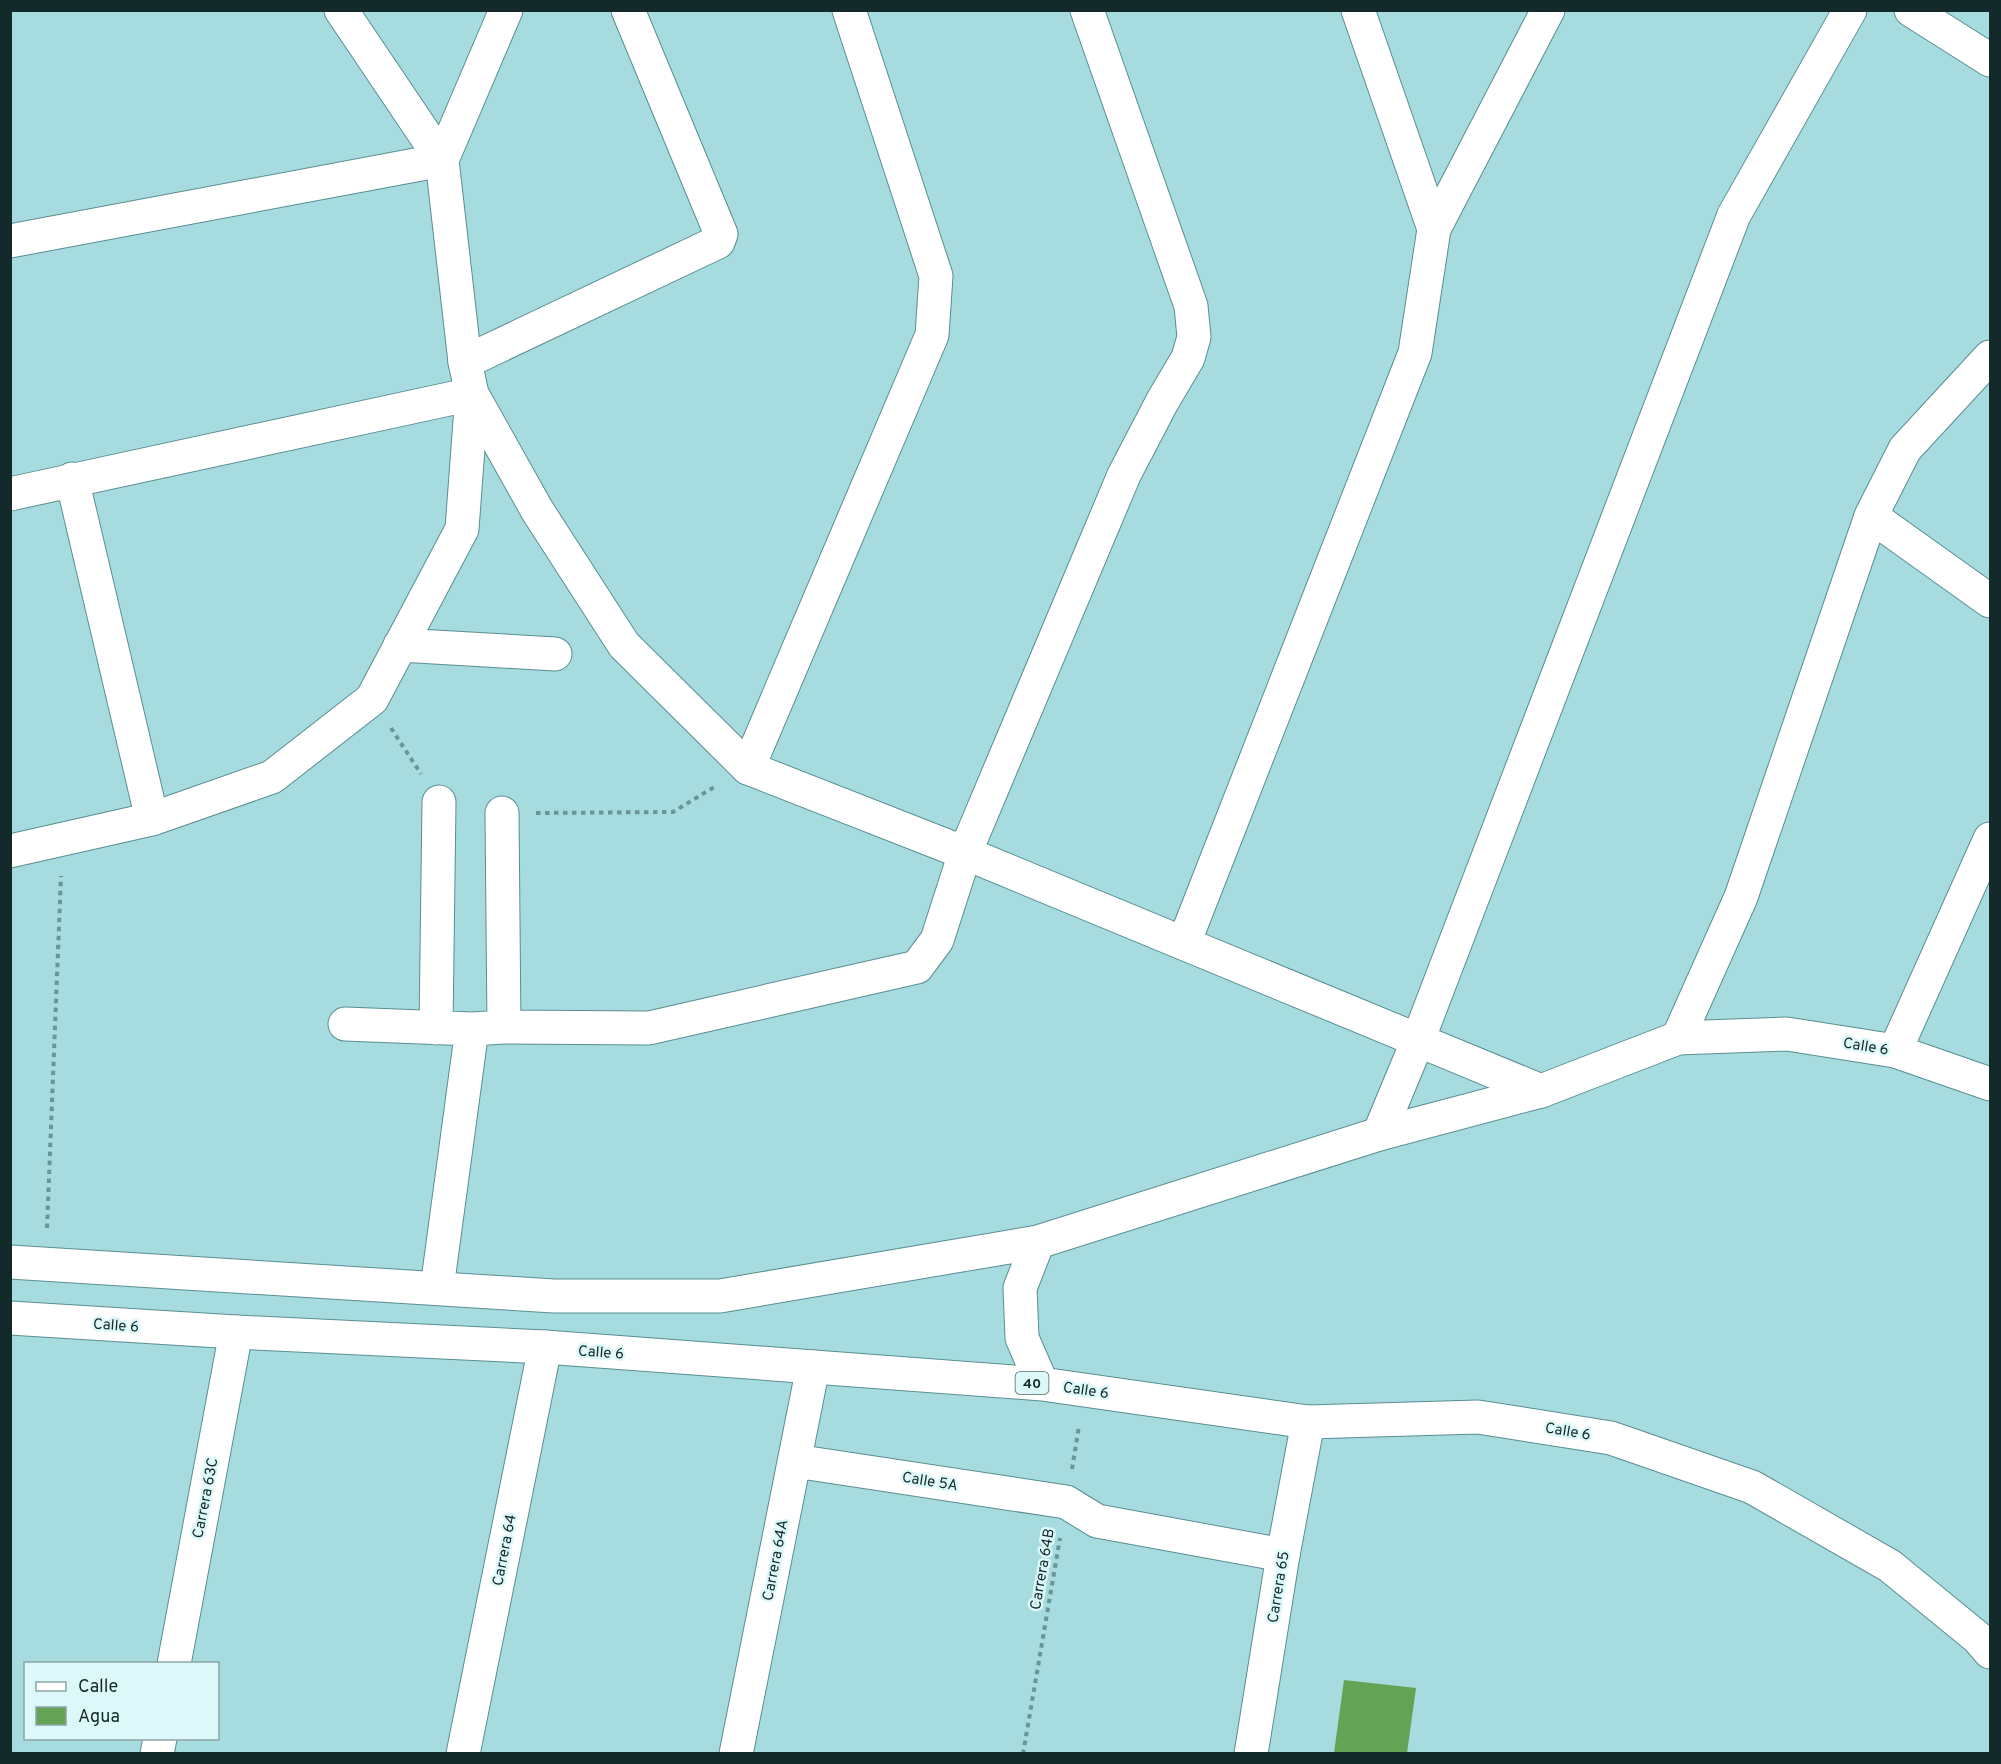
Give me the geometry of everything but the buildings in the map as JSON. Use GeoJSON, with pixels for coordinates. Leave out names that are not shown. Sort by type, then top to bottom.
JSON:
{"type":"FeatureCollection","features":[{"type":"Feature","properties":{"kind":"main road"},"geometry":{"type":"LineString","coordinates":[[10,850],[152,819],[272,777],[372,699],[462,529],[472,394],[465,362],[442,160],[341,10]]}},
{"type":"Feature","properties":{"kind":"main road"},"geometry":{"type":"LineString","coordinates":[[442,160],[506,10]]}},
{"type":"Feature","properties":{"kind":"main road"},"geometry":{"type":"LineString","coordinates":[[465,362],[718,242],[721,234],[628,10]]}},
{"type":"Feature","properties":{"kind":"main road"},"geometry":{"type":"LineString","coordinates":[[748,768],[932,335],[936,276],[849,10]]}},
{"type":"Feature","properties":{"kind":"main road"},"geometry":{"type":"LineString","coordinates":[[345,1024],[436,1028],[649,1028],[917,967],[937,940],[965,853],[1124,475],[1188,358],[1194,337],[1191,306],[1087,10]]}},
{"type":"Feature","properties":{"kind":"main road"},"geometry":{"type":"LineString","coordinates":[[1358,10],[1434,229]]}},
{"type":"Feature","properties":{"kind":"main road"},"geometry":{"type":"LineString","coordinates":[[1184,943],[1415,353],[1434,229],[1548,10]]}},
{"type":"Feature","properties":{"kind":"main road"},"geometry":{"type":"LineString","coordinates":[[1379,1134],[1418,1040],[1734,215],[1850,10]]}},
{"type":"Feature","properties":{"kind":"main road"},"geometry":{"type":"LineString","coordinates":[[1911,10],[1990,60]]}},
{"type":"Feature","properties":{"kind":"main road"},"geometry":{"type":"LineString","coordinates":[[10,241],[442,160]]}},
{"type":"Feature","properties":{"kind":"main road"},"geometry":{"type":"LineString","coordinates":[[1678,1038],[1741,897],[1871,516],[1905,449],[1990,357]]}},
{"type":"Feature","properties":{"kind":"main road"},"geometry":{"type":"LineString","coordinates":[[472,394],[537,510],[624,645],[748,768],[965,853],[1541,1091]]}},
{"type":"Feature","properties":{"kind":"main road"},"geometry":{"type":"LineString","coordinates":[[10,494],[472,394]]}},
{"type":"Feature","properties":{"kind":"main road"},"geometry":{"type":"LineString","coordinates":[[72,479],[152,819]]}},
{"type":"Feature","properties":{"kind":"main road"},"geometry":{"type":"LineString","coordinates":[[1871,516],[1990,601]]}},
{"type":"Feature","properties":{"kind":"main road"},"geometry":{"type":"LineString","coordinates":[[400,645],[555,654]]}},
{"type":"Feature","properties":{"kind":"main road"},"geometry":{"type":"LineString","coordinates":[[436,1028],[439,802]]}},
{"type":"Feature","properties":{"kind":"main road"},"geometry":{"type":"LineString","coordinates":[[437,1288],[488,1028],[502,813]]}},
{"type":"Feature","properties":{"kind":"main road"},"geometry":{"type":"LineString","coordinates":[[1895,1051],[1990,839]]}},
{"type":"Feature","properties":{"kind":"main road","name":"Calle 6"},"geometry":{"type":"LineString","coordinates":[[10,1262],[555,1296],[720,1296],[1038,1242],[1379,1134],[1541,1091],[1678,1038],[1787,1034],[1895,1051],[1990,1084]]}},
{"type":"Feature","properties":{"kind":"main road"},"geometry":{"type":"LineString","coordinates":[[1038,1242],[1020,1288],[1021,1328],[1022,1338],[1042,1384]]}},
{"type":"Feature","properties":{"kind":"main road","name":"Calle 6"},"geometry":{"type":"LineString","coordinates":[[10,1318],[545,1347],[1042,1384],[1308,1422],[1478,1417],[1611,1438],[1752,1487],[1890,1566],[1978,1638],[1990,1652]]}},
{"type":"Feature","properties":{"kind":"main road","name":"Carrera 63C"},"geometry":{"type":"LineString","coordinates":[[174,1662],[236,1332]]}},
{"type":"Feature","properties":{"kind":"main road","name":"Carrera 64"},"geometry":{"type":"LineString","coordinates":[[462,1754],[545,1347]]}},
{"type":"Feature","properties":{"kind":"main road","name":"Carrera 64A"},"geometry":{"type":"LineString","coordinates":[[736,1754],[813,1367]]}},
{"type":"Feature","properties":{"kind":"main road","name":"Carrera 65"},"geometry":{"type":"LineString","coordinates":[[1251,1754],[1283,1555],[1308,1422]]}},
{"type":"Feature","properties":{"kind":"main road","name":"Calle 5A"},"geometry":{"type":"LineString","coordinates":[[795,1461],[1066,1502]]}},
{"type":"Feature","properties":{"kind":"main road"},"geometry":{"type":"LineString","coordinates":[[1066,1502],[1097,1521],[1283,1555]]}},
{"type":"Feature","properties":{"kind":"path"},"geometry":{"type":"LineString","coordinates":[[372,699],[439,802]]}},
{"type":"Feature","properties":{"kind":"path"},"geometry":{"type":"LineString","coordinates":[[502,813],[673,812],[748,768]]}},
{"type":"Feature","properties":{"kind":"path"},"geometry":{"type":"LineString","coordinates":[[45,1264],[62,839]]}},
{"type":"Feature","properties":{"kind":"path","name":"Carrera 64B"},"geometry":{"type":"LineString","coordinates":[[1023,1754],[1085,1389]]}},
{"type":"Feature","properties":{"kind":"water"},"geometry":{"type":"Polygon","coordinates":[[[1344,1680],[1416,1688],[1407,1753],[1334,1753],[1344,1680]]]}}]}
